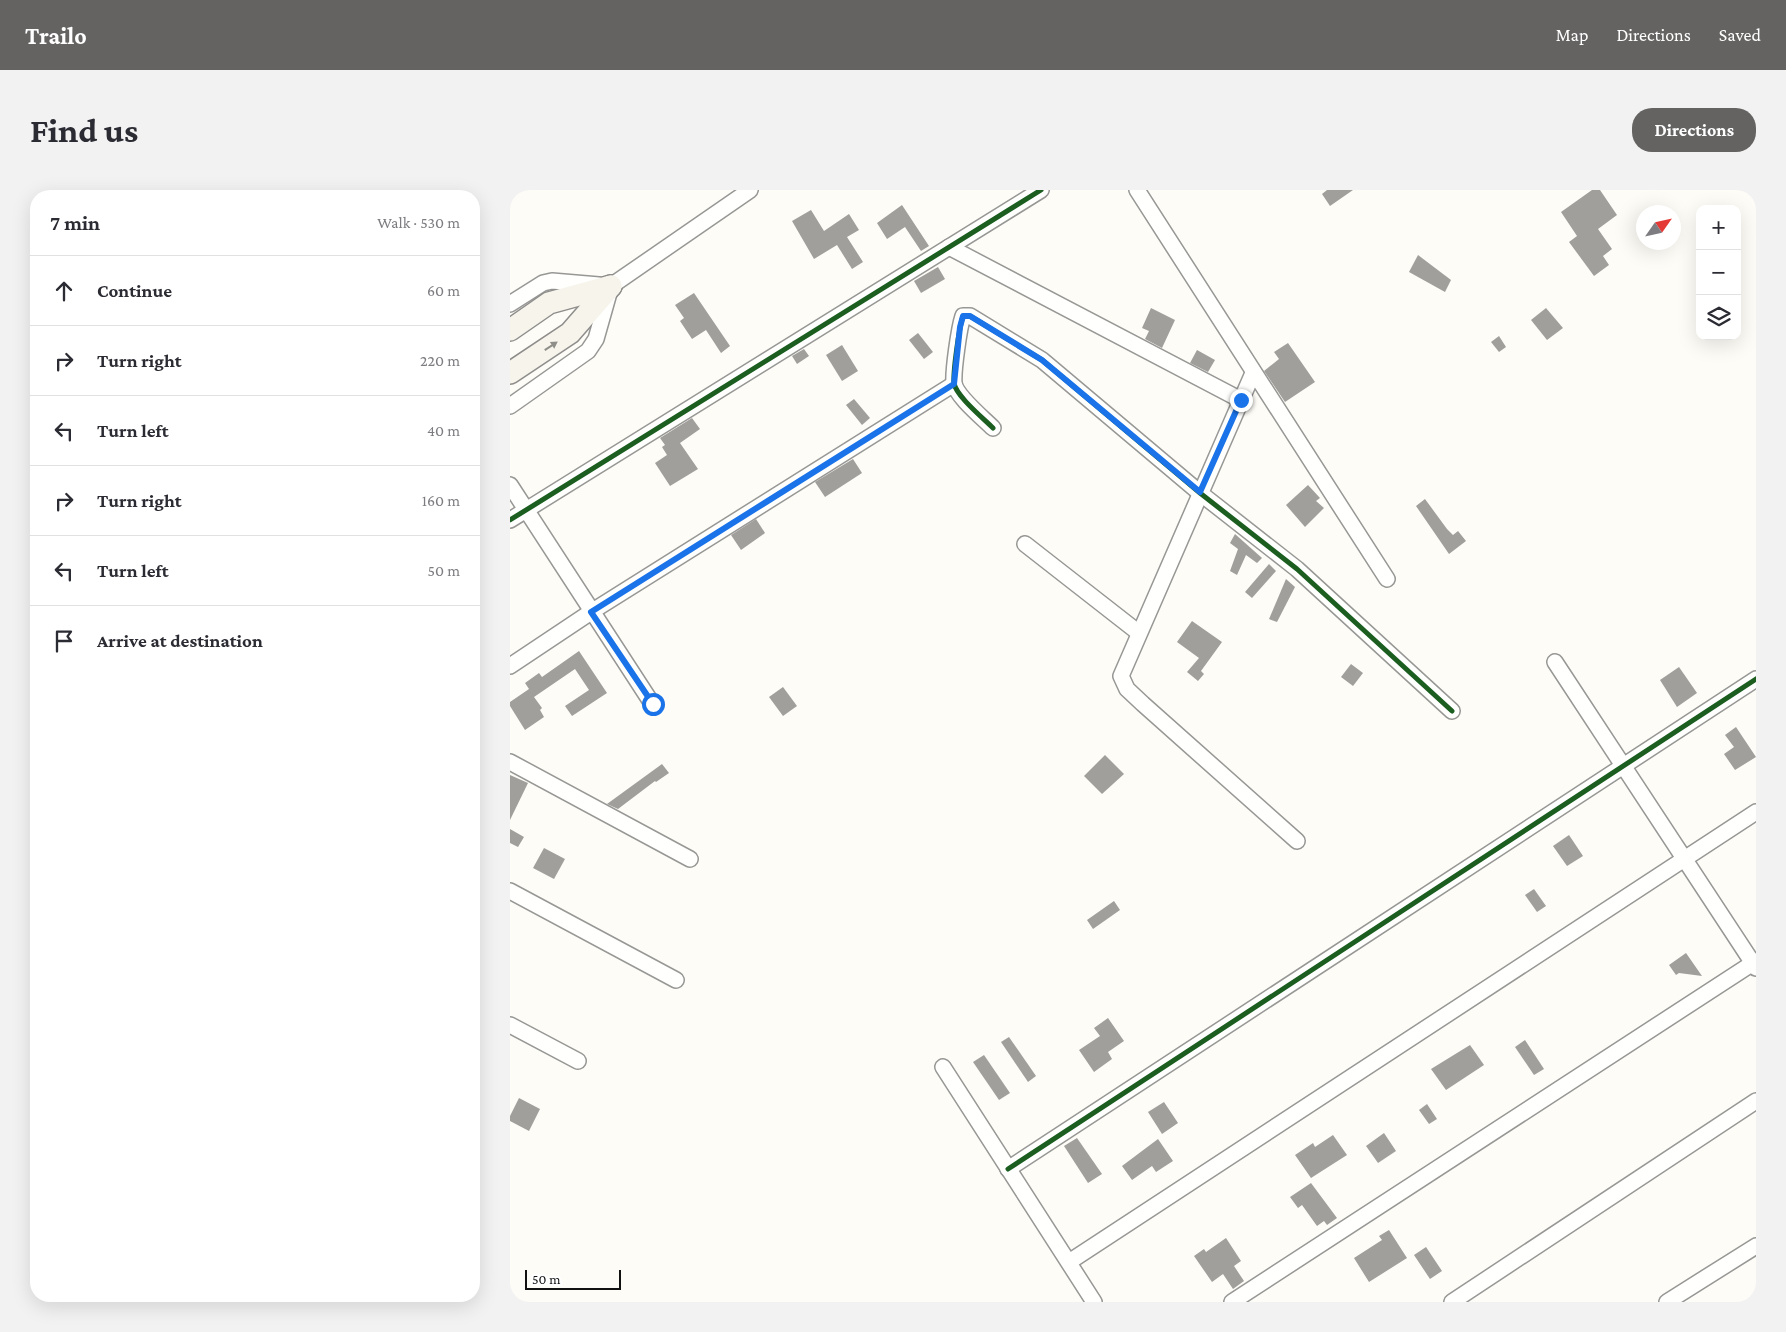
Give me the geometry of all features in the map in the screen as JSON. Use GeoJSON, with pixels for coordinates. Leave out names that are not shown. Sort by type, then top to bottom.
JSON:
{"type":"FeatureCollection","features":[{"type":"Feature","properties":{"kind":"street"},"geometry":{"type":"LineString","coordinates":[[510,373],[570,333],[611,286],[750,190]]}},
{"type":"Feature","properties":{"kind":"street"},"geometry":{"type":"LineString","coordinates":[[510,520],[1041,190]]}},
{"type":"Feature","properties":{"kind":"street"},"geometry":{"type":"LineString","coordinates":[[1137,190],[1387,579]]}},
{"type":"Feature","properties":{"kind":"street"},"geometry":{"type":"LineString","coordinates":[[948,247],[1241,400]]}},
{"type":"Feature","properties":{"kind":"street"},"geometry":{"type":"LineString","coordinates":[[510,304],[543,283],[552,281],[611,286]]}},
{"type":"Feature","properties":{"kind":"street"},"geometry":{"type":"LineString","coordinates":[[510,330],[549,303],[611,286]]}},
{"type":"Feature","properties":{"kind":"street"},"geometry":{"type":"LineString","coordinates":[[510,406],[588,351],[596,339],[611,286]]}},
{"type":"Feature","properties":{"kind":"street"},"geometry":{"type":"LineString","coordinates":[[993,428],[962,397],[954,384],[960,327],[963,316],[970,316],[1042,360],[1200,492],[1297,569],[1452,711]]}},
{"type":"Feature","properties":{"kind":"street"},"geometry":{"type":"LineString","coordinates":[[1253,373],[1121,676],[1127,689],[1297,841]]}},
{"type":"Feature","properties":{"kind":"street"},"geometry":{"type":"LineString","coordinates":[[510,666],[591,612],[954,384]]}},
{"type":"Feature","properties":{"kind":"street"},"geometry":{"type":"LineString","coordinates":[[510,485],[591,612],[653,704]]}},
{"type":"Feature","properties":{"kind":"street"},"geometry":{"type":"LineString","coordinates":[[1025,544],[1139,633]]}},
{"type":"Feature","properties":{"kind":"street"},"geometry":{"type":"LineString","coordinates":[[1232,1302],[1755,964],[1555,662]]}},
{"type":"Feature","properties":{"kind":"street"},"geometry":{"type":"LineString","coordinates":[[1008,1169],[1756,679]]}},
{"type":"Feature","properties":{"kind":"street"},"geometry":{"type":"LineString","coordinates":[[510,762],[690,859]]}},
{"type":"Feature","properties":{"kind":"street"},"geometry":{"type":"LineString","coordinates":[[1069,1262],[1756,812]]}},
{"type":"Feature","properties":{"kind":"street"},"geometry":{"type":"LineString","coordinates":[[510,891],[676,980]]}},
{"type":"Feature","properties":{"kind":"street"},"geometry":{"type":"LineString","coordinates":[[510,1025],[578,1061]]}},
{"type":"Feature","properties":{"kind":"street"},"geometry":{"type":"LineString","coordinates":[[943,1067],[1094,1302]]}},
{"type":"Feature","properties":{"kind":"street"},"geometry":{"type":"LineString","coordinates":[[1452,1302],[1756,1101]]}},
{"type":"Feature","properties":{"kind":"street"},"geometry":{"type":"LineString","coordinates":[[1667,1302],[1756,1246]]}},
{"type":"Feature","properties":{"kind":"building"},"geometry":{"type":"Polygon","coordinates":[[[1327,190],[1353,190],[1330,206],[1322,194],[1327,190]]]}},
{"type":"Feature","properties":{"kind":"building"},"geometry":{"type":"Polygon","coordinates":[[[1592,190],[1600,190],[1617,215],[1598,229],[1612,249],[1603,256],[1609,265],[1594,276],[1569,242],[1577,236],[1561,212],[1592,190]]]}},
{"type":"Feature","properties":{"kind":"building"},"geometry":{"type":"Polygon","coordinates":[[[902,205],[929,246],[921,251],[905,227],[887,239],[877,223],[902,205]]]}},
{"type":"Feature","properties":{"kind":"building"},"geometry":{"type":"Polygon","coordinates":[[[811,210],[824,231],[849,214],[859,230],[847,237],[863,262],[852,269],[837,245],[814,259],[792,221],[811,210]]]}},
{"type":"Feature","properties":{"kind":"building"},"geometry":{"type":"Polygon","coordinates":[[[1418,255],[1451,280],[1445,292],[1409,272],[1418,255]]]}},
{"type":"Feature","properties":{"kind":"building"},"geometry":{"type":"Polygon","coordinates":[[[938,267],[945,279],[921,293],[914,281],[938,267]]]}},
{"type":"Feature","properties":{"kind":"building"},"geometry":{"type":"Polygon","coordinates":[[[694,293],[730,346],[721,353],[706,330],[692,339],[680,321],[684,318],[675,305],[694,293]]]}},
{"type":"Feature","properties":{"kind":"building"},"geometry":{"type":"Polygon","coordinates":[[[1151,308],[1175,320],[1162,348],[1145,339],[1149,331],[1142,328],[1151,308]]]}},
{"type":"Feature","properties":{"kind":"building"},"geometry":{"type":"Polygon","coordinates":[[[1546,308],[1563,328],[1547,340],[1531,320],[1546,308]]]}},
{"type":"Feature","properties":{"kind":"building"},"geometry":{"type":"Polygon","coordinates":[[[918,333],[933,352],[924,359],[909,340],[918,333]]]}},
{"type":"Feature","properties":{"kind":"building"},"geometry":{"type":"Polygon","coordinates":[[[1499,336],[1506,347],[1499,352],[1491,342],[1499,336]]]}},
{"type":"Feature","properties":{"kind":"building"},"geometry":{"type":"Polygon","coordinates":[[[1288,343],[1315,382],[1285,402],[1264,371],[1279,359],[1274,352],[1288,343]]]}},
{"type":"Feature","properties":{"kind":"building"},"geometry":{"type":"Polygon","coordinates":[[[842,345],[858,371],[842,381],[826,355],[842,345]]]}},
{"type":"Feature","properties":{"kind":"building"},"geometry":{"type":"Polygon","coordinates":[[[804,349],[809,356],[797,364],[792,356],[804,349]]]}},
{"type":"Feature","properties":{"kind":"building"},"geometry":{"type":"Polygon","coordinates":[[[1197,350],[1215,360],[1208,372],[1190,363],[1197,350]]]}},
{"type":"Feature","properties":{"kind":"building"},"geometry":{"type":"Polygon","coordinates":[[[854,399],[870,418],[862,425],[846,405],[854,399]]]}},
{"type":"Feature","properties":{"kind":"building"},"geometry":{"type":"Polygon","coordinates":[[[692,418],[700,429],[680,443],[698,469],[670,486],[655,463],[667,455],[662,447],[665,445],[660,438],[692,418]]]}},
{"type":"Feature","properties":{"kind":"building"},"geometry":{"type":"Polygon","coordinates":[[[853,459],[862,473],[825,497],[815,482],[853,459]]]}},
{"type":"Feature","properties":{"kind":"building"},"geometry":{"type":"Polygon","coordinates":[[[1308,485],[1320,498],[1316,501],[1324,508],[1305,527],[1286,505],[1308,485]]]}},
{"type":"Feature","properties":{"kind":"building"},"geometry":{"type":"Polygon","coordinates":[[[1425,499],[1447,529],[1453,535],[1458,531],[1466,541],[1449,554],[1416,506],[1425,499]]]}},
{"type":"Feature","properties":{"kind":"building"},"geometry":{"type":"Polygon","coordinates":[[[756,519],[765,533],[741,550],[731,535],[756,519]]]}},
{"type":"Feature","properties":{"kind":"building"},"geometry":{"type":"Polygon","coordinates":[[[1235,534],[1262,558],[1257,563],[1246,555],[1237,575],[1230,571],[1238,549],[1230,543],[1235,534]]]}},
{"type":"Feature","properties":{"kind":"building"},"geometry":{"type":"Polygon","coordinates":[[[1269,564],[1276,571],[1252,598],[1245,592],[1269,564]]]}},
{"type":"Feature","properties":{"kind":"building"},"geometry":{"type":"Polygon","coordinates":[[[1286,579],[1295,587],[1277,622],[1269,619],[1286,579]]]}},
{"type":"Feature","properties":{"kind":"building"},"geometry":{"type":"Polygon","coordinates":[[[1192,621],[1222,642],[1201,671],[1204,674],[1198,681],[1187,672],[1199,658],[1177,642],[1192,621]]]}},
{"type":"Feature","properties":{"kind":"building"},"geometry":{"type":"Polygon","coordinates":[[[579,651],[607,693],[572,716],[565,706],[589,690],[575,669],[534,697],[542,708],[540,710],[544,717],[525,730],[510,706],[510,702],[529,689],[525,683],[539,673],[542,677],[579,651]]]}},
{"type":"Feature","properties":{"kind":"building"},"geometry":{"type":"Polygon","coordinates":[[[1351,664],[1363,673],[1353,686],[1341,677],[1351,664]]]}},
{"type":"Feature","properties":{"kind":"building"},"geometry":{"type":"Polygon","coordinates":[[[1679,667],[1697,693],[1677,707],[1660,680],[1679,667]]]}},
{"type":"Feature","properties":{"kind":"building"},"geometry":{"type":"Polygon","coordinates":[[[783,687],[797,706],[783,716],[769,697],[783,687]]]}},
{"type":"Feature","properties":{"kind":"building"},"geometry":{"type":"Polygon","coordinates":[[[1736,727],[1756,757],[1735,770],[1724,754],[1734,747],[1725,735],[1736,727]]]}},
{"type":"Feature","properties":{"kind":"building"},"geometry":{"type":"Polygon","coordinates":[[[1105,755],[1124,774],[1102,794],[1084,776],[1105,755]]]}},
{"type":"Feature","properties":{"kind":"building"},"geometry":{"type":"Polygon","coordinates":[[[662,764],[669,773],[655,781],[618,809],[607,804],[662,764]]]}},
{"type":"Feature","properties":{"kind":"building"},"geometry":{"type":"Polygon","coordinates":[[[510,775],[528,783],[510,820],[510,775]]]}},
{"type":"Feature","properties":{"kind":"building"},"geometry":{"type":"Polygon","coordinates":[[[510,829],[524,837],[518,847],[510,843],[510,829]]]}},
{"type":"Feature","properties":{"kind":"building"},"geometry":{"type":"Polygon","coordinates":[[[1569,835],[1583,856],[1567,866],[1553,846],[1569,835]]]}},
{"type":"Feature","properties":{"kind":"building"},"geometry":{"type":"Polygon","coordinates":[[[544,848],[565,859],[554,879],[533,868],[544,848]]]}},
{"type":"Feature","properties":{"kind":"building"},"geometry":{"type":"Polygon","coordinates":[[[1534,889],[1546,906],[1537,912],[1525,895],[1534,889]]]}},
{"type":"Feature","properties":{"kind":"building"},"geometry":{"type":"Polygon","coordinates":[[[1114,901],[1120,910],[1093,929],[1087,920],[1114,901]]]}},
{"type":"Feature","properties":{"kind":"building"},"geometry":{"type":"Polygon","coordinates":[[[1686,953],[1702,976],[1679,973],[1676,975],[1669,965],[1686,953]]]}},
{"type":"Feature","properties":{"kind":"building"},"geometry":{"type":"Polygon","coordinates":[[[1108,1018],[1124,1041],[1108,1052],[1112,1059],[1094,1072],[1079,1050],[1100,1036],[1094,1028],[1108,1018]]]}},
{"type":"Feature","properties":{"kind":"building"},"geometry":{"type":"Polygon","coordinates":[[[1009,1037],[1036,1076],[1028,1082],[1001,1042],[1009,1037]]]}},
{"type":"Feature","properties":{"kind":"building"},"geometry":{"type":"Polygon","coordinates":[[[1525,1040],[1544,1069],[1534,1075],[1515,1047],[1525,1040]]]}},
{"type":"Feature","properties":{"kind":"building"},"geometry":{"type":"Polygon","coordinates":[[[1470,1045],[1484,1065],[1446,1090],[1431,1069],[1470,1045]]]}},
{"type":"Feature","properties":{"kind":"building"},"geometry":{"type":"Polygon","coordinates":[[[984,1055],[1010,1093],[999,1100],[973,1062],[984,1055]]]}},
{"type":"Feature","properties":{"kind":"building"},"geometry":{"type":"Polygon","coordinates":[[[519,1098],[540,1109],[529,1131],[510,1121],[510,1116],[519,1098]]]}},
{"type":"Feature","properties":{"kind":"building"},"geometry":{"type":"Polygon","coordinates":[[[1164,1102],[1178,1123],[1162,1134],[1148,1112],[1164,1102]]]}},
{"type":"Feature","properties":{"kind":"building"},"geometry":{"type":"Polygon","coordinates":[[[1427,1104],[1437,1119],[1429,1124],[1419,1110],[1427,1104]]]}},
{"type":"Feature","properties":{"kind":"building"},"geometry":{"type":"Polygon","coordinates":[[[1384,1133],[1396,1151],[1378,1163],[1366,1146],[1384,1133]]]}},
{"type":"Feature","properties":{"kind":"building"},"geometry":{"type":"Polygon","coordinates":[[[1333,1135],[1347,1155],[1311,1178],[1295,1155],[1313,1143],[1315,1147],[1333,1135]]]}},
{"type":"Feature","properties":{"kind":"building"},"geometry":{"type":"Polygon","coordinates":[[[1077,1138],[1102,1174],[1088,1183],[1064,1146],[1077,1138]]]}},
{"type":"Feature","properties":{"kind":"building"},"geometry":{"type":"Polygon","coordinates":[[[1158,1139],[1173,1161],[1156,1172],[1152,1166],[1132,1180],[1122,1166],[1158,1139]]]}},
{"type":"Feature","properties":{"kind":"building"},"geometry":{"type":"Polygon","coordinates":[[[1311,1183],[1337,1218],[1327,1225],[1324,1221],[1317,1226],[1302,1205],[1298,1208],[1290,1197],[1311,1183]]]}},
{"type":"Feature","properties":{"kind":"building"},"geometry":{"type":"Polygon","coordinates":[[[1389,1230],[1407,1258],[1369,1282],[1354,1258],[1382,1240],[1379,1236],[1389,1230]]]}},
{"type":"Feature","properties":{"kind":"building"},"geometry":{"type":"Polygon","coordinates":[[[1226,1238],[1241,1261],[1234,1266],[1244,1281],[1233,1289],[1223,1274],[1212,1282],[1194,1256],[1204,1249],[1206,1252],[1226,1238]]]}},
{"type":"Feature","properties":{"kind":"building"},"geometry":{"type":"Polygon","coordinates":[[[1426,1247],[1442,1271],[1430,1279],[1414,1255],[1426,1247]]]}},
{"type":"Feature","properties":{"kind":"cycle path"},"geometry":{"type":"LineString","coordinates":[[510,520],[1041,190]]}},
{"type":"Feature","properties":{"kind":"cycle path"},"geometry":{"type":"LineString","coordinates":[[993,428],[965,400],[954,383],[954,369],[963,316],[970,316],[1042,360],[1200,493],[1297,569],[1452,711]]}},
{"type":"Feature","properties":{"kind":"cycle path"},"geometry":{"type":"LineString","coordinates":[[1008,1169],[1756,679]]}},
{"type":"Feature","properties":{"kind":"route"},"geometry":{"type":"LineString","coordinates":[[653,704],[591,612],[954,384],[960,327],[963,316],[970,316],[1042,360],[1200,492],[1241,400]]}}]}
